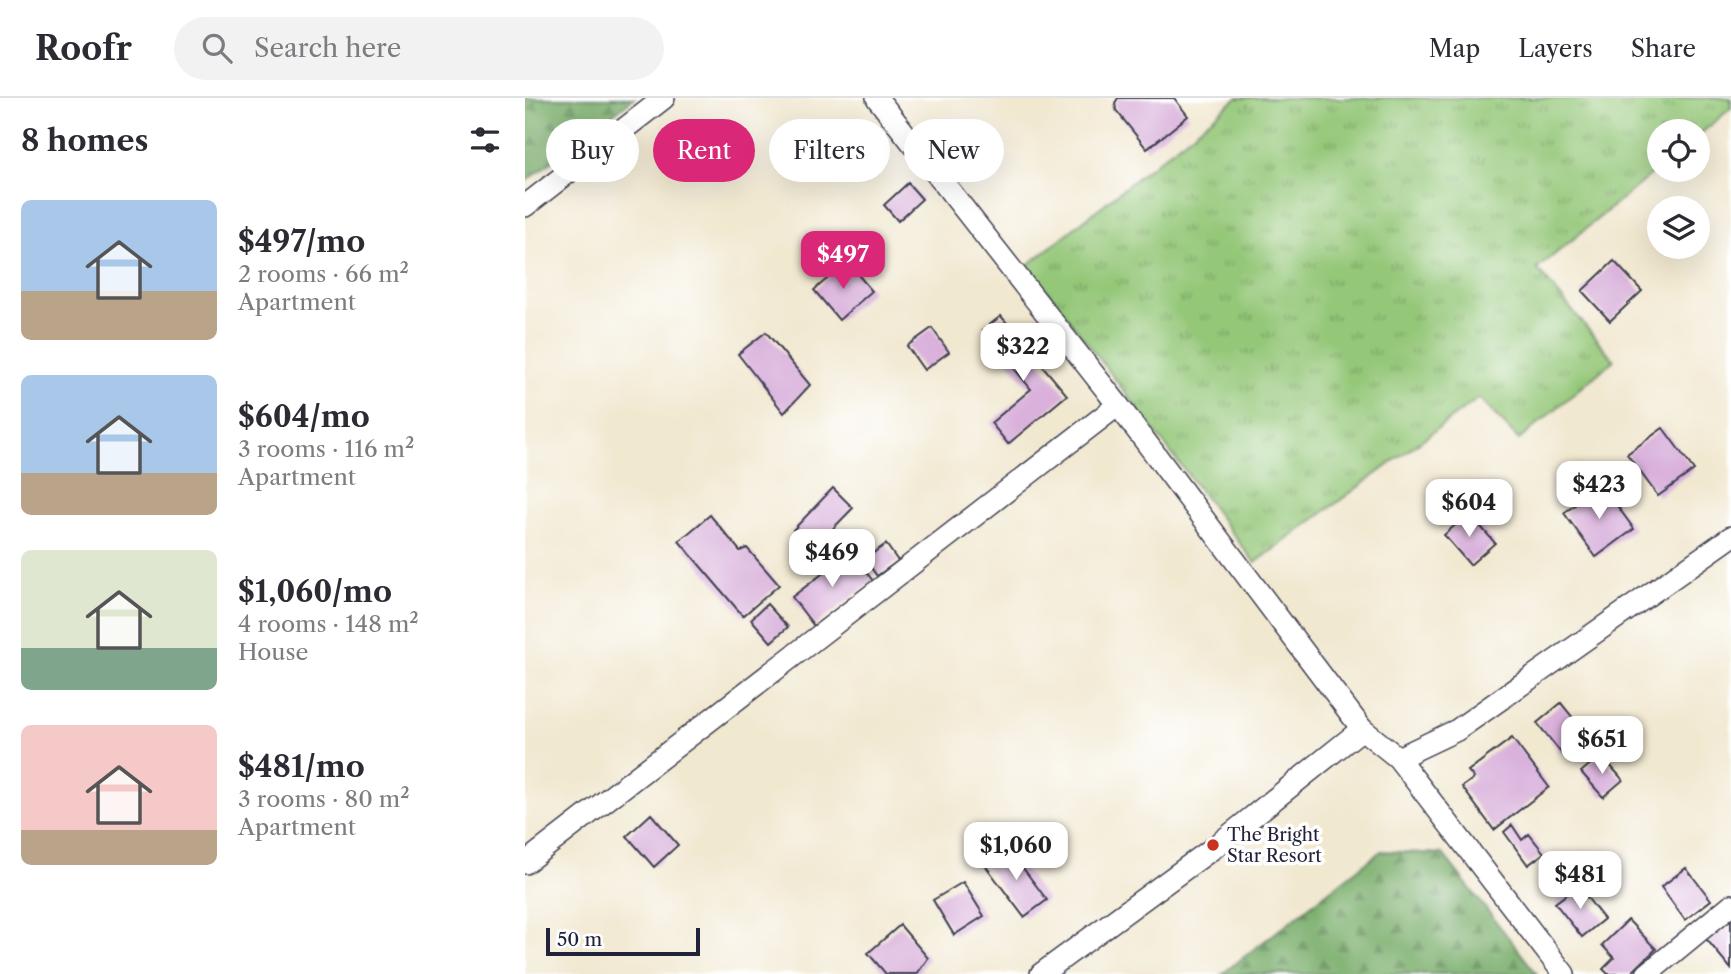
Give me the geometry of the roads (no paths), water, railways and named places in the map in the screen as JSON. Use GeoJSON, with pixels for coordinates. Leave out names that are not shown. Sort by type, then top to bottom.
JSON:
{"type":"FeatureCollection","features":[{"type":"Feature","properties":{"kind":"street"},"geometry":{"type":"LineString","coordinates":[[525,206],[664,98]]}},
{"type":"Feature","properties":{"kind":"street"},"geometry":{"type":"LineString","coordinates":[[877,98],[1118,405],[1362,729],[1398,758],[1564,974]]}},
{"type":"Feature","properties":{"kind":"street"},"geometry":{"type":"LineString","coordinates":[[525,863],[1118,405]]}},
{"type":"Feature","properties":{"kind":"street"},"geometry":{"type":"LineString","coordinates":[[1398,758],[1457,730],[1731,537]]}},
{"type":"Feature","properties":{"kind":"street"},"geometry":{"type":"LineString","coordinates":[[1041,974],[1216,846],[1362,729]]}},
{"type":"Feature","properties":{"kind":"street"},"geometry":{"type":"LineString","coordinates":[[1647,974],[1731,905]]}},
{"type":"Feature","properties":{"kind":"place","name":"The Bright Star Resort"},"geometry":{"type":"Point","coordinates":[1213,845]}}]}
